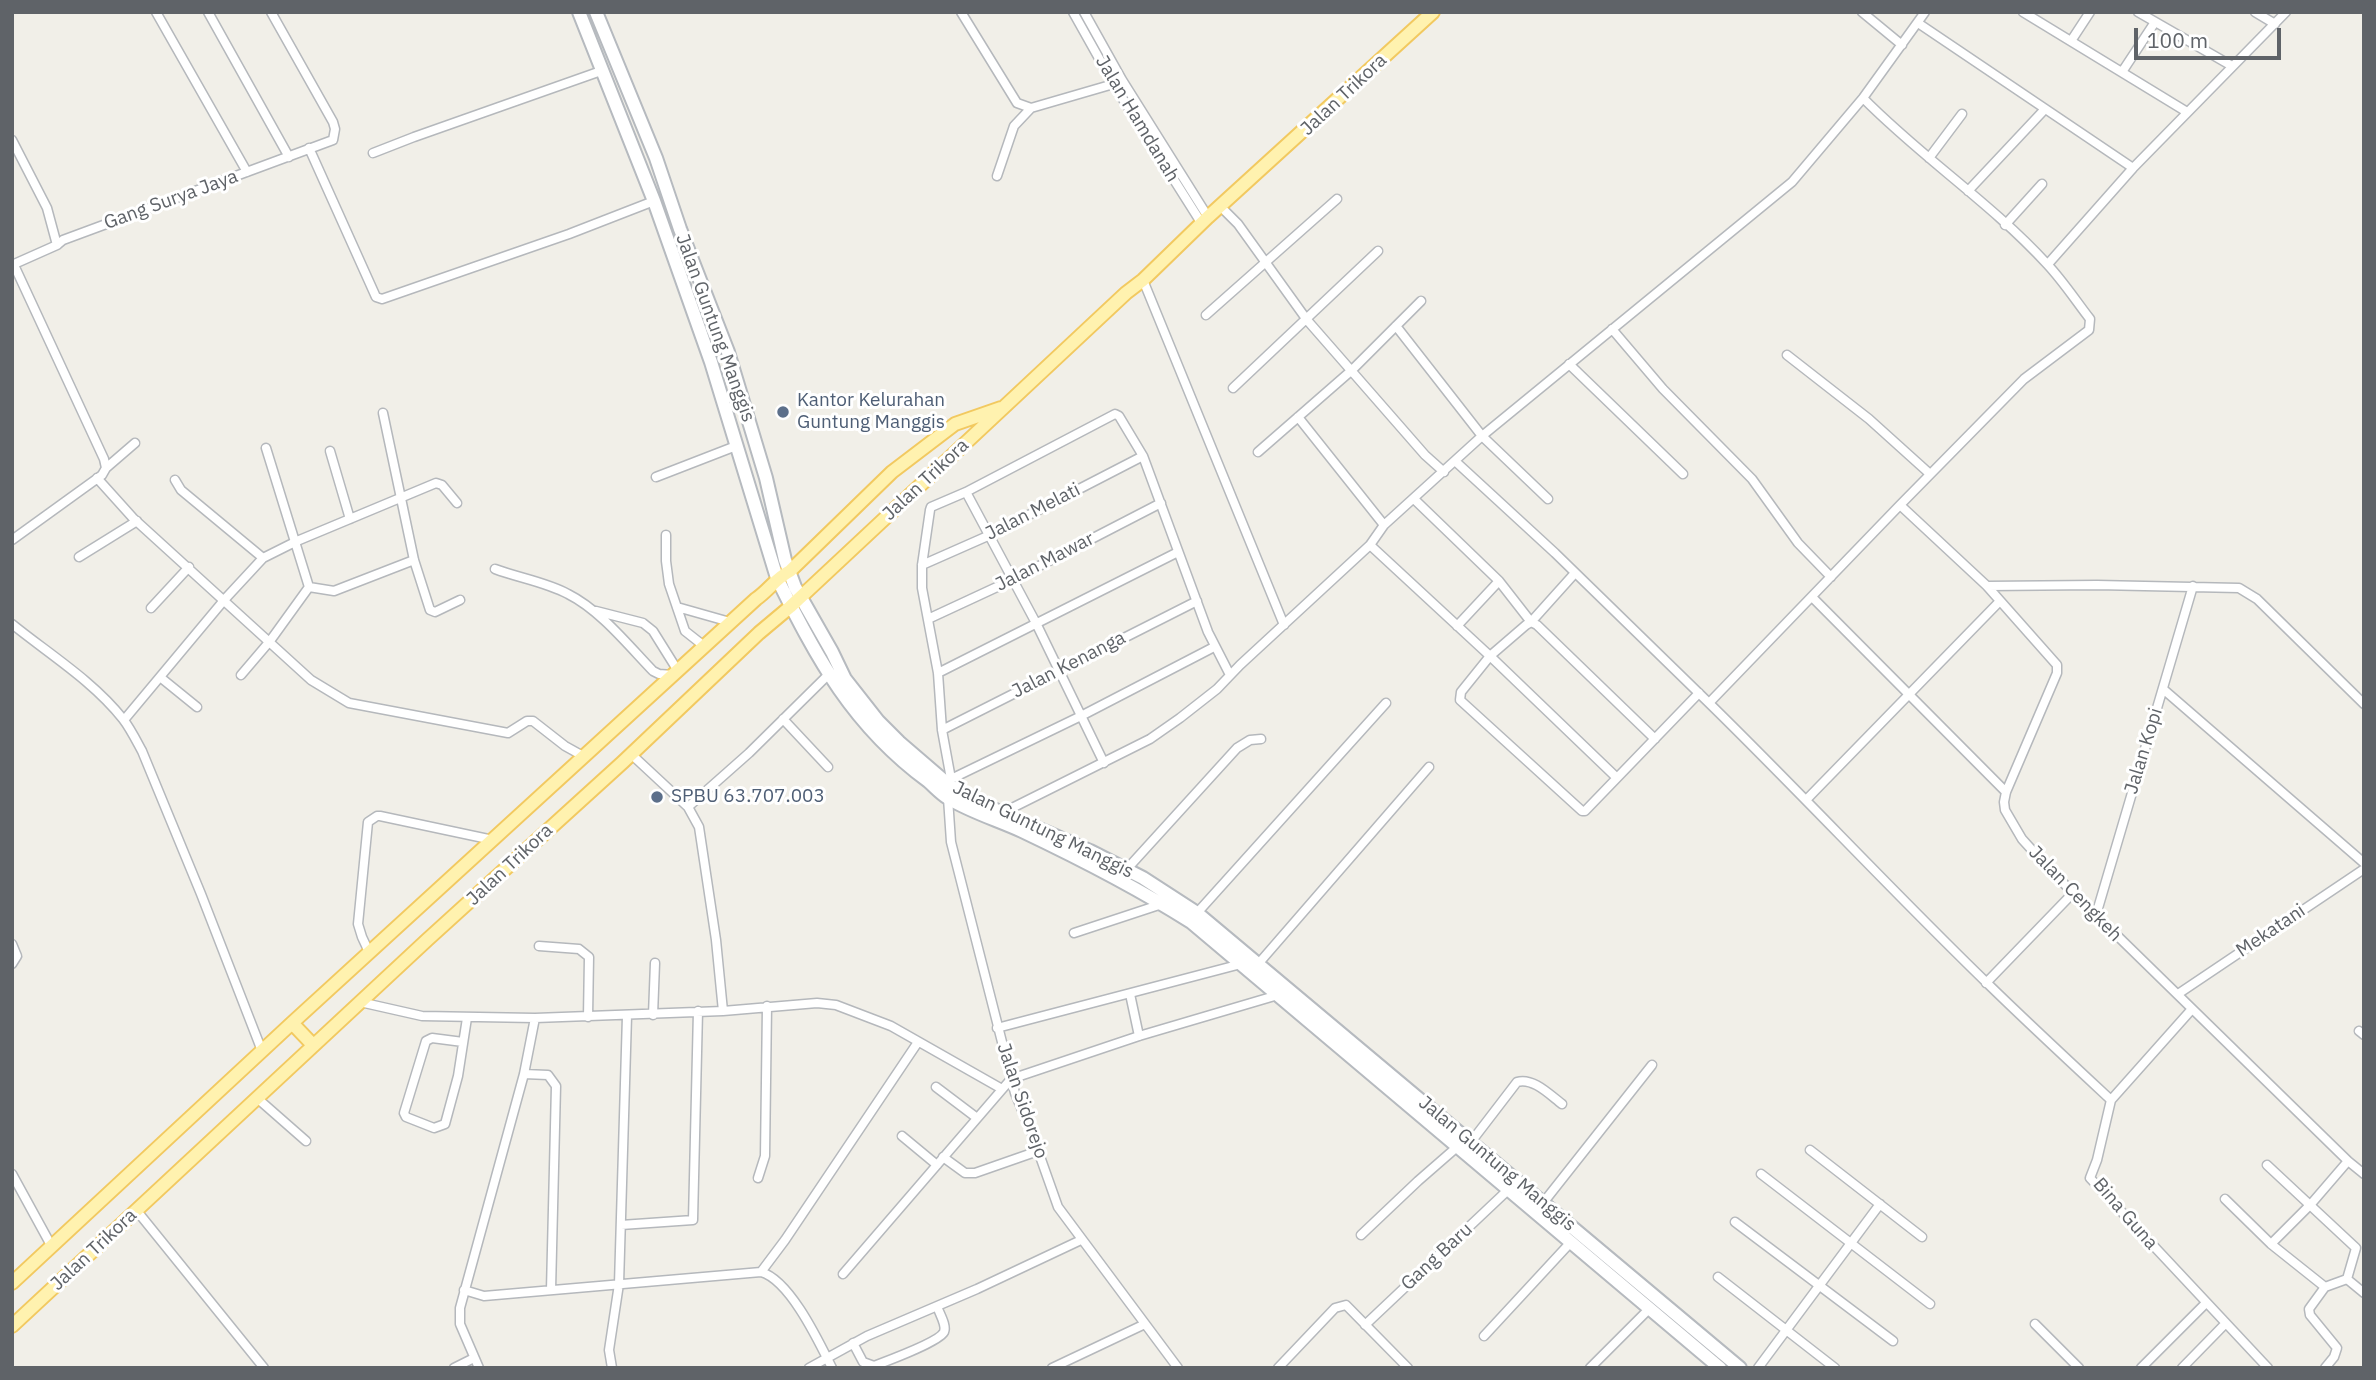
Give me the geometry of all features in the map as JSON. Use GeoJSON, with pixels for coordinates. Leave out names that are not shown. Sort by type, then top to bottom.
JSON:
{"type":"FeatureCollection","features":[{"type":"Feature","properties":{"kind":"main road","name":"Jalan Trikora"},"geometry":{"type":"LineString","coordinates":[[12,1325],[1433,12]]}},
{"type":"Feature","properties":{"kind":"main road","name":"Jalan Trikora"},"geometry":{"type":"LineString","coordinates":[[12,1283],[583,756],[730,622],[767,592],[777,578],[790,571],[892,472],[956,424],[1008,405]]}},
{"type":"Feature","properties":{"kind":"main road"},"geometry":{"type":"LineString","coordinates":[[956,424],[965,429],[969,440]]}},
{"type":"Feature","properties":{"kind":"main road"},"geometry":{"type":"LineString","coordinates":[[292,1023],[313,1045]]}},
{"type":"Feature","properties":{"kind":"street"},"geometry":{"type":"LineString","coordinates":[[156,12],[247,172]]}},
{"type":"Feature","properties":{"kind":"street"},"geometry":{"type":"LineString","coordinates":[[208,12],[289,157]]}},
{"type":"Feature","properties":{"kind":"street","name":"Gang Surya Jaya"},"geometry":{"type":"LineString","coordinates":[[13,265],[63,240],[333,140],[333,121],[271,12]]}},
{"type":"Feature","properties":{"kind":"street","name":"Jalan Guntung Manggis"},"geometry":{"type":"LineString","coordinates":[[579,12],[654,201],[711,362],[777,578],[828,675],[851,707],[883,744],[950,788],[1133,886],[1191,922],[1278,995],[1471,1142],[1543,1203],[1720,1368]]}},
{"type":"Feature","properties":{"kind":"street","name":"Jalan Guntung Manggis"},"geometry":{"type":"LineString","coordinates":[[596,12],[656,158],[680,229],[728,352],[766,478],[785,560],[795,587],[840,670],[866,707],[899,742],[950,788]]}},
{"type":"Feature","properties":{"kind":"street"},"geometry":{"type":"LineString","coordinates":[[961,12],[1017,103],[1031,108]]}},
{"type":"Feature","properties":{"kind":"street","name":"Jalan Hamdanah"},"geometry":{"type":"LineString","coordinates":[[1073,12],[1205,221]]}},
{"type":"Feature","properties":{"kind":"street","name":"Jalan Hamdanah"},"geometry":{"type":"LineString","coordinates":[[1084,12],[1118,82]]}},
{"type":"Feature","properties":{"kind":"street"},"geometry":{"type":"LineString","coordinates":[[1862,12],[1902,45]]}},
{"type":"Feature","properties":{"kind":"street"},"geometry":{"type":"LineString","coordinates":[[998,816],[1150,739],[1217,689],[1370,545],[1384,526],[1482,436],[1792,182],[1863,98],[1925,12]]}},
{"type":"Feature","properties":{"kind":"street"},"geometry":{"type":"LineString","coordinates":[[2023,12],[2187,112]]}},
{"type":"Feature","properties":{"kind":"street"},"geometry":{"type":"LineString","coordinates":[[2071,41],[2090,12]]}},
{"type":"Feature","properties":{"kind":"street"},"geometry":{"type":"LineString","coordinates":[[2138,12],[2232,66]]}},
{"type":"Feature","properties":{"kind":"street"},"geometry":{"type":"LineString","coordinates":[[2255,12],[2275,24]]}},
{"type":"Feature","properties":{"kind":"street"},"geometry":{"type":"LineString","coordinates":[[2048,264],[2133,168],[2286,12]]}},
{"type":"Feature","properties":{"kind":"street"},"geometry":{"type":"LineString","coordinates":[[2122,72],[2155,22]]}},
{"type":"Feature","properties":{"kind":"street"},"geometry":{"type":"LineString","coordinates":[[1918,23],[2133,168]]}},
{"type":"Feature","properties":{"kind":"street"},"geometry":{"type":"LineString","coordinates":[[373,153],[414,136],[601,71]]}},
{"type":"Feature","properties":{"kind":"street"},"geometry":{"type":"LineString","coordinates":[[997,176],[1014,126],[1031,108],[1118,82]]}},
{"type":"Feature","properties":{"kind":"street"},"geometry":{"type":"LineString","coordinates":[[1709,704],[2024,379],[2089,330],[2090,319],[2048,264],[1968,191],[1889,125],[1863,98]]}},
{"type":"Feature","properties":{"kind":"street"},"geometry":{"type":"LineString","coordinates":[[1968,191],[2045,109]]}},
{"type":"Feature","properties":{"kind":"street"},"geometry":{"type":"LineString","coordinates":[[1929,158],[1962,114]]}},
{"type":"Feature","properties":{"kind":"street"},"geometry":{"type":"LineString","coordinates":[[12,140],[47,208],[57,245]]}},
{"type":"Feature","properties":{"kind":"street"},"geometry":{"type":"LineString","coordinates":[[309,148],[376,297],[382,299],[569,234],[654,201]]}},
{"type":"Feature","properties":{"kind":"street"},"geometry":{"type":"LineString","coordinates":[[2005,225],[2042,184]]}},
{"type":"Feature","properties":{"kind":"street"},"geometry":{"type":"LineString","coordinates":[[1206,315],[1337,199]]}},
{"type":"Feature","properties":{"kind":"street"},"geometry":{"type":"LineString","coordinates":[[1221,207],[1238,224],[1307,320],[1425,455],[1444,472]]}},
{"type":"Feature","properties":{"kind":"street"},"geometry":{"type":"LineString","coordinates":[[1233,388],[1378,251]]}},
{"type":"Feature","properties":{"kind":"street"},"geometry":{"type":"LineString","coordinates":[[13,265],[106,468]]}},
{"type":"Feature","properties":{"kind":"street"},"geometry":{"type":"LineString","coordinates":[[1143,280],[1284,625]]}},
{"type":"Feature","properties":{"kind":"street"},"geometry":{"type":"LineString","coordinates":[[1258,452],[1352,370],[1421,301]]}},
{"type":"Feature","properties":{"kind":"street"},"geometry":{"type":"LineString","coordinates":[[1396,326],[1482,436],[1548,499]]}},
{"type":"Feature","properties":{"kind":"street"},"geometry":{"type":"LineString","coordinates":[[1612,329],[1663,390],[1752,479],[1798,543],[1831,577]]}},
{"type":"Feature","properties":{"kind":"street"},"geometry":{"type":"LineString","coordinates":[[1787,355],[1869,419],[1930,474]]}},
{"type":"Feature","properties":{"kind":"street"},"geometry":{"type":"LineString","coordinates":[[1569,364],[1683,474]]}},
{"type":"Feature","properties":{"kind":"street"},"geometry":{"type":"LineString","coordinates":[[383,413],[414,560],[430,610],[435,612],[460,600]]}},
{"type":"Feature","properties":{"kind":"street"},"geometry":{"type":"LineString","coordinates":[[1104,763],[1036,623],[966,492],[1115,414],[1119,416],[1143,456],[1214,647],[1230,675]]}},
{"type":"Feature","properties":{"kind":"street"},"geometry":{"type":"LineString","coordinates":[[1297,417],[1384,526]]}},
{"type":"Feature","properties":{"kind":"street"},"geometry":{"type":"LineString","coordinates":[[12,540],[97,478],[135,443]]}},
{"type":"Feature","properties":{"kind":"street"},"geometry":{"type":"LineString","coordinates":[[656,477],[736,446]]}},
{"type":"Feature","properties":{"kind":"street"},"geometry":{"type":"LineString","coordinates":[[266,448],[297,541],[309,587]]}},
{"type":"Feature","properties":{"kind":"street"},"geometry":{"type":"LineString","coordinates":[[330,451],[350,519]]}},
{"type":"Feature","properties":{"kind":"street","name":"Jalan Melati"},"geometry":{"type":"LineString","coordinates":[[922,565],[990,535],[1143,456]]}},
{"type":"Feature","properties":{"kind":"street"},"geometry":{"type":"LineString","coordinates":[[1455,461],[1699,693],[1807,799],[1986,983],[2110,1100]]}},
{"type":"Feature","properties":{"kind":"street"},"geometry":{"type":"LineString","coordinates":[[97,478],[137,522],[225,599],[311,680],[349,703],[508,733],[527,721],[533,721],[565,746],[583,756]]}},
{"type":"Feature","properties":{"kind":"street"},"geometry":{"type":"LineString","coordinates":[[175,480],[181,491],[263,558]]}},
{"type":"Feature","properties":{"kind":"street"},"geometry":{"type":"LineString","coordinates":[[124,720],[225,599],[263,558],[436,483],[442,485],[457,503]]}},
{"type":"Feature","properties":{"kind":"street","name":"Jalan Sidorejo"},"geometry":{"type":"LineString","coordinates":[[966,492],[931,508],[922,565],[922,588],[938,673],[950,788],[951,842],[1015,1093],[1058,1207],[1178,1368]]}},
{"type":"Feature","properties":{"kind":"street"},"geometry":{"type":"LineString","coordinates":[[1414,499],[1499,580],[1531,622],[1655,739]]}},
{"type":"Feature","properties":{"kind":"street","name":"Jalan Mawar"},"geometry":{"type":"LineString","coordinates":[[928,619],[1012,580],[1161,503]]}},
{"type":"Feature","properties":{"kind":"street"},"geometry":{"type":"LineString","coordinates":[[1812,597],[2006,792],[2058,669],[2057,665],[1987,586],[1900,505]]}},
{"type":"Feature","properties":{"kind":"street"},"geometry":{"type":"LineString","coordinates":[[79,557],[137,522]]}},
{"type":"Feature","properties":{"kind":"street"},"geometry":{"type":"LineString","coordinates":[[666,535],[669,584],[685,631],[704,646]]}},
{"type":"Feature","properties":{"kind":"street"},"geometry":{"type":"LineString","coordinates":[[1370,545],[1616,777]]}},
{"type":"Feature","properties":{"kind":"street"},"geometry":{"type":"LineString","coordinates":[[938,673],[1178,552]]}},
{"type":"Feature","properties":{"kind":"street"},"geometry":{"type":"LineString","coordinates":[[309,587],[334,590],[414,560]]}},
{"type":"Feature","properties":{"kind":"street"},"geometry":{"type":"LineString","coordinates":[[151,608],[189,567]]}},
{"type":"Feature","properties":{"kind":"street"},"geometry":{"type":"LineString","coordinates":[[495,569],[569,594],[593,610],[653,671],[659,674],[675,673],[653,631],[643,623],[593,610]]}},
{"type":"Feature","properties":{"kind":"street"},"geometry":{"type":"LineString","coordinates":[[1575,573],[1531,622],[1490,656],[1461,692],[1460,700],[1578,811],[1585,811],[1699,693]]}},
{"type":"Feature","properties":{"kind":"street"},"geometry":{"type":"LineString","coordinates":[[1457,626],[1499,580]]}},
{"type":"Feature","properties":{"kind":"street"},"geometry":{"type":"LineString","coordinates":[[1987,586],[2239,588],[2248,592],[2364,704]]}},
{"type":"Feature","properties":{"kind":"street","name":"Jalan Kopi"},"geometry":{"type":"LineString","coordinates":[[2096,915],[2193,586]]}},
{"type":"Feature","properties":{"kind":"street"},"geometry":{"type":"LineString","coordinates":[[241,675],[270,641],[309,587]]}},
{"type":"Feature","properties":{"kind":"street","name":"Jalan Kenanga"},"geometry":{"type":"LineString","coordinates":[[942,730],[1197,601]]}},
{"type":"Feature","properties":{"kind":"street"},"geometry":{"type":"LineString","coordinates":[[1807,799],[2000,601]]}},
{"type":"Feature","properties":{"kind":"street"},"geometry":{"type":"LineString","coordinates":[[677,607],[730,622]]}},
{"type":"Feature","properties":{"kind":"street"},"geometry":{"type":"LineString","coordinates":[[12,624],[96,689],[124,720],[142,751],[262,1051]]}},
{"type":"Feature","properties":{"kind":"street"},"geometry":{"type":"LineString","coordinates":[[950,788],[1214,647]]}},
{"type":"Feature","properties":{"kind":"street"},"geometry":{"type":"LineString","coordinates":[[688,807],[828,675]]}},
{"type":"Feature","properties":{"kind":"street"},"geometry":{"type":"LineString","coordinates":[[160,677],[197,707]]}},
{"type":"Feature","properties":{"kind":"street"},"geometry":{"type":"LineString","coordinates":[[2163,689],[2364,866]]}},
{"type":"Feature","properties":{"kind":"street"},"geometry":{"type":"LineString","coordinates":[[1196,913],[1386,703]]}},
{"type":"Feature","properties":{"kind":"street"},"geometry":{"type":"LineString","coordinates":[[783,719],[828,767]]}},
{"type":"Feature","properties":{"kind":"street"},"geometry":{"type":"LineString","coordinates":[[1126,870],[1237,748],[1250,740],[1261,739]]}},
{"type":"Feature","properties":{"kind":"street"},"geometry":{"type":"LineString","coordinates":[[631,754],[688,807],[699,827],[716,940],[723,1011]]}},
{"type":"Feature","properties":{"kind":"street"},"geometry":{"type":"LineString","coordinates":[[1259,963],[1429,767]]}},
{"type":"Feature","properties":{"kind":"street","name":"Jalan Cengkeh"},"geometry":{"type":"LineString","coordinates":[[2006,792],[2006,810],[2022,839],[2128,949],[2364,1174]]}},
{"type":"Feature","properties":{"kind":"street"},"geometry":{"type":"LineString","coordinates":[[369,952],[358,924],[368,822],[372,818],[380,816],[493,840]]}},
{"type":"Feature","properties":{"kind":"street","name":"Jalan Guntung Manggis"},"geometry":{"type":"LineString","coordinates":[[998,816],[1090,851],[1196,913],[1259,963],[1457,1147],[1649,1309],[1667,1316],[1740,1368]]}},
{"type":"Feature","properties":{"kind":"street","name":"Mekatani"},"geometry":{"type":"LineString","coordinates":[[2178,994],[2364,866]]}},
{"type":"Feature","properties":{"kind":"street"},"geometry":{"type":"LineString","coordinates":[[1986,983],[2073,893]]}},
{"type":"Feature","properties":{"kind":"street"},"geometry":{"type":"LineString","coordinates":[[1074,933],[1162,904]]}},
{"type":"Feature","properties":{"kind":"street"},"geometry":{"type":"LineString","coordinates":[[12,944],[17,956],[12,964]]}},
{"type":"Feature","properties":{"kind":"street"},"geometry":{"type":"LineString","coordinates":[[539,946],[579,949],[589,957],[588,1017]]}},
{"type":"Feature","properties":{"kind":"street"},"geometry":{"type":"LineString","coordinates":[[653,1015],[655,963]]}},
{"type":"Feature","properties":{"kind":"street"},"geometry":{"type":"LineString","coordinates":[[997,1028],[1241,964]]}},
{"type":"Feature","properties":{"kind":"street"},"geometry":{"type":"LineString","coordinates":[[1130,994],[1139,1035]]}},
{"type":"Feature","properties":{"kind":"street"},"geometry":{"type":"LineString","coordinates":[[844,1274],[1012,1079],[1139,1035],[1278,995]]}},
{"type":"Feature","properties":{"kind":"street"},"geometry":{"type":"LineString","coordinates":[[360,1002],[422,1016],[467,1018],[627,1016],[817,1003],[836,1005],[891,1027],[1002,1089]]}},
{"type":"Feature","properties":{"kind":"street"},"geometry":{"type":"LineString","coordinates":[[758,1178],[765,1156],[768,1006]]}},
{"type":"Feature","properties":{"kind":"street","name":"Bina Guna"},"geometry":{"type":"LineString","coordinates":[[2192,1009],[2110,1100],[2097,1160],[2090,1178],[2268,1368]]}},
{"type":"Feature","properties":{"kind":"street"},"geometry":{"type":"LineString","coordinates":[[621,1225],[693,1220],[698,1011]]}},
{"type":"Feature","properties":{"kind":"street"},"geometry":{"type":"LineString","coordinates":[[612,1368],[609,1350],[620,1284],[627,1016]]}},
{"type":"Feature","properties":{"kind":"street"},"geometry":{"type":"LineString","coordinates":[[463,1042],[432,1038],[426,1041],[405,1117],[434,1128],[445,1124],[458,1076],[467,1018]]}},
{"type":"Feature","properties":{"kind":"street"},"geometry":{"type":"LineString","coordinates":[[479,1368],[459,1316],[524,1074],[535,1018]]}},
{"type":"Feature","properties":{"kind":"street"},"geometry":{"type":"LineString","coordinates":[[761,1272],[918,1042]]}},
{"type":"Feature","properties":{"kind":"street"},"geometry":{"type":"LineString","coordinates":[[1543,1203],[1653,1065]]}},
{"type":"Feature","properties":{"kind":"street"},"geometry":{"type":"LineString","coordinates":[[524,1074],[548,1075],[556,1086],[551,1290]]}},
{"type":"Feature","properties":{"kind":"street"},"geometry":{"type":"LineString","coordinates":[[1471,1142],[1517,1082],[1531,1082],[1562,1104]]}},
{"type":"Feature","properties":{"kind":"street"},"geometry":{"type":"LineString","coordinates":[[936,1087],[977,1118]]}},
{"type":"Feature","properties":{"kind":"street"},"geometry":{"type":"LineString","coordinates":[[257,1098],[306,1141]]}},
{"type":"Feature","properties":{"kind":"street"},"geometry":{"type":"LineString","coordinates":[[902,1136],[937,1165]]}},
{"type":"Feature","properties":{"kind":"street"},"geometry":{"type":"LineString","coordinates":[[1361,1235],[1457,1147]]}},
{"type":"Feature","properties":{"kind":"street"},"geometry":{"type":"LineString","coordinates":[[1810,1150],[1922,1237]]}},
{"type":"Feature","properties":{"kind":"street"},"geometry":{"type":"LineString","coordinates":[[943,1157],[965,1173],[975,1173],[1038,1151]]}},
{"type":"Feature","properties":{"kind":"street"},"geometry":{"type":"LineString","coordinates":[[2272,1244],[2348,1161]]}},
{"type":"Feature","properties":{"kind":"street"},"geometry":{"type":"LineString","coordinates":[[2267,1165],[2355,1245],[2356,1252],[2347,1279]]}},
{"type":"Feature","properties":{"kind":"street"},"geometry":{"type":"LineString","coordinates":[[12,1174],[52,1247]]}},
{"type":"Feature","properties":{"kind":"street"},"geometry":{"type":"LineString","coordinates":[[1761,1174],[1930,1304]]}},
{"type":"Feature","properties":{"kind":"street","name":"Gang Baru"},"geometry":{"type":"LineString","coordinates":[[1365,1325],[1509,1189]]}},
{"type":"Feature","properties":{"kind":"street"},"geometry":{"type":"LineString","coordinates":[[2225,1199],[2272,1244],[2325,1287]]}},
{"type":"Feature","properties":{"kind":"street"},"geometry":{"type":"LineString","coordinates":[[1758,1368],[1880,1204]]}},
{"type":"Feature","properties":{"kind":"street"},"geometry":{"type":"LineString","coordinates":[[136,1211],[264,1368]]}},
{"type":"Feature","properties":{"kind":"street"},"geometry":{"type":"LineString","coordinates":[[1735,1222],[1894,1341]]}},
{"type":"Feature","properties":{"kind":"street"},"geometry":{"type":"LineString","coordinates":[[809,1368],[853,1343],[1081,1240]]}},
{"type":"Feature","properties":{"kind":"street"},"geometry":{"type":"LineString","coordinates":[[1484,1336],[1571,1242]]}},
{"type":"Feature","properties":{"kind":"street"},"geometry":{"type":"LineString","coordinates":[[464,1290],[484,1296],[761,1272],[788,1292],[832,1368]]}},
{"type":"Feature","properties":{"kind":"street"},"geometry":{"type":"LineString","coordinates":[[1718,1277],[1835,1368]]}},
{"type":"Feature","properties":{"kind":"street"},"geometry":{"type":"LineString","coordinates":[[2325,1368],[2337,1348],[2308,1311],[2325,1287],[2347,1279]]}},
{"type":"Feature","properties":{"kind":"street"},"geometry":{"type":"LineString","coordinates":[[2347,1279],[2364,1293]]}},
{"type":"Feature","properties":{"kind":"street"},"geometry":{"type":"LineString","coordinates":[[2141,1368],[2206,1303]]}},
{"type":"Feature","properties":{"kind":"street"},"geometry":{"type":"LineString","coordinates":[[1279,1368],[1339,1306],[1346,1305],[1408,1368]]}},
{"type":"Feature","properties":{"kind":"street"},"geometry":{"type":"LineString","coordinates":[[853,1343],[863,1362],[874,1366],[909,1352],[940,1337],[944,1332],[945,1327],[937,1306]]}},
{"type":"Feature","properties":{"kind":"street"},"geometry":{"type":"LineString","coordinates":[[1590,1368],[1649,1309]]}},
{"type":"Feature","properties":{"kind":"street"},"geometry":{"type":"LineString","coordinates":[[1052,1368],[1145,1324]]}},
{"type":"Feature","properties":{"kind":"street"},"geometry":{"type":"LineString","coordinates":[[2035,1324],[2080,1368]]}},
{"type":"Feature","properties":{"kind":"street"},"geometry":{"type":"LineString","coordinates":[[2182,1368],[2225,1324]]}},
{"type":"Feature","properties":{"kind":"street"},"geometry":{"type":"LineString","coordinates":[[454,1368],[474,1358]]}},
{"type":"Feature","properties":{"kind":"place","name":"Kantor Kelurahan Guntung Manggis"},"geometry":{"type":"Point","coordinates":[783,412]}},
{"type":"Feature","properties":{"kind":"place","name":"SPBU 63.707.003"},"geometry":{"type":"Point","coordinates":[657,797]}}]}
